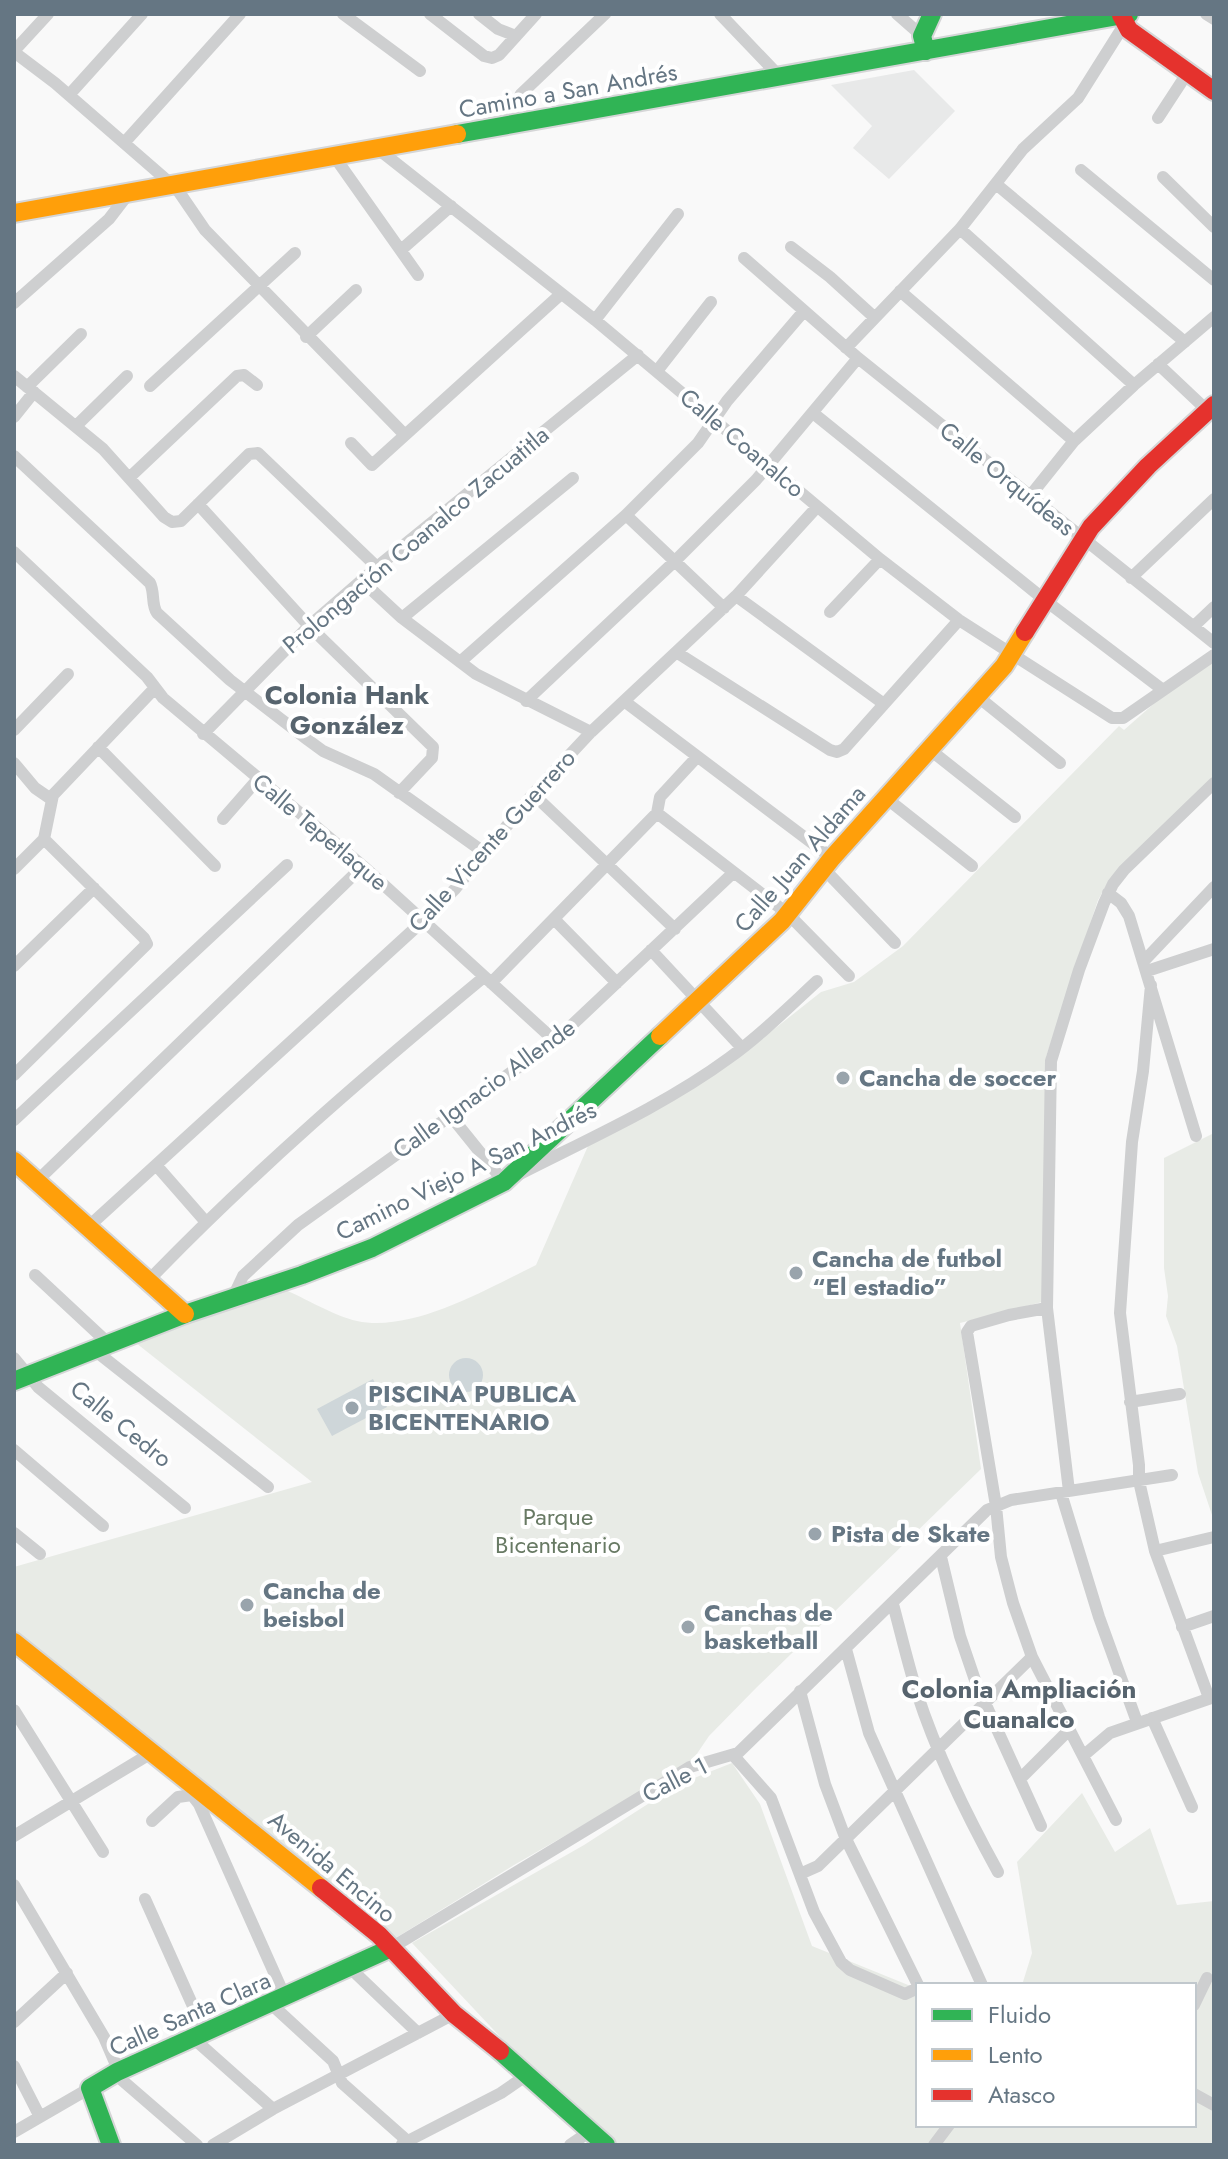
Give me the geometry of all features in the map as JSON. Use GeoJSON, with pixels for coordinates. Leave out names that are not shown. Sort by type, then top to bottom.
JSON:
{"type":"FeatureCollection","features":[{"type":"Feature","properties":{"kind":"street"},"geometry":{"type":"LineString","coordinates":[[48,14],[14,52],[172,184],[205,230],[306,337],[404,434]]}},
{"type":"Feature","properties":{"kind":"street"},"geometry":{"type":"LineString","coordinates":[[69,95],[142,14]]}},
{"type":"Feature","properties":{"kind":"street"},"geometry":{"type":"LineString","coordinates":[[124,143],[240,14]]}},
{"type":"Feature","properties":{"kind":"street"},"geometry":{"type":"LineString","coordinates":[[343,14],[420,71]]}},
{"type":"Feature","properties":{"kind":"street"},"geometry":{"type":"LineString","coordinates":[[430,14],[488,58],[499,55],[536,14]]}},
{"type":"Feature","properties":{"kind":"street"},"geometry":{"type":"LineString","coordinates":[[479,14],[498,29],[516,36]]}},
{"type":"Feature","properties":{"kind":"street"},"geometry":{"type":"LineString","coordinates":[[505,126],[521,94],[605,14]]}},
{"type":"Feature","properties":{"kind":"street"},"geometry":{"type":"LineString","coordinates":[[720,14],[781,78]]}},
{"type":"Feature","properties":{"kind":"street"},"geometry":{"type":"LineString","coordinates":[[897,14],[924,44]]}},
{"type":"Feature","properties":{"kind":"street"},"geometry":{"type":"LineString","coordinates":[[924,44],[932,14]]}},
{"type":"Feature","properties":{"kind":"street"},"geometry":{"type":"LineString","coordinates":[[1206,14],[1214,19]]}},
{"type":"Feature","properties":{"kind":"street"},"geometry":{"type":"LineString","coordinates":[[846,348],[960,229],[1023,149],[1078,98],[1125,18],[1214,91]]}},
{"type":"Feature","properties":{"kind":"street","name":"Camino a San Andrés"},"geometry":{"type":"LineString","coordinates":[[14,213],[781,78],[924,44],[1125,18]]}},
{"type":"Feature","properties":{"kind":"street"},"geometry":{"type":"LineString","coordinates":[[1158,118],[1188,72]]}},
{"type":"Feature","properties":{"kind":"street","name":"Calle Coanalco"},"geometry":{"type":"LineString","coordinates":[[378,149],[595,320],[880,559],[959,620],[1112,718],[1118,720],[1163,690]]}},
{"type":"Feature","properties":{"kind":"street"},"geometry":{"type":"LineString","coordinates":[[334,156],[418,275]]}},
{"type":"Feature","properties":{"kind":"street"},"geometry":{"type":"LineString","coordinates":[[1081,170],[1214,280]]}},
{"type":"Feature","properties":{"kind":"street"},"geometry":{"type":"LineString","coordinates":[[1163,177],[1214,227]]}},
{"type":"Feature","properties":{"kind":"street"},"geometry":{"type":"LineString","coordinates":[[996,184],[1185,342]]}},
{"type":"Feature","properties":{"kind":"street"},"geometry":{"type":"LineString","coordinates":[[14,303],[109,219],[129,193]]}},
{"type":"Feature","properties":{"kind":"street"},"geometry":{"type":"LineString","coordinates":[[401,250],[451,206]]}},
{"type":"Feature","properties":{"kind":"street"},"geometry":{"type":"LineString","coordinates":[[595,320],[678,214]]}},
{"type":"Feature","properties":{"kind":"street"},"geometry":{"type":"LineString","coordinates":[[960,229],[1134,385]]}},
{"type":"Feature","properties":{"kind":"street"},"geometry":{"type":"LineString","coordinates":[[791,247],[874,317]]}},
{"type":"Feature","properties":{"kind":"street"},"geometry":{"type":"LineString","coordinates":[[150,386],[295,253]]}},
{"type":"Feature","properties":{"kind":"street","name":"Calle Orquídeas"},"geometry":{"type":"LineString","coordinates":[[744,258],[858,358],[1214,643]]}},
{"type":"Feature","properties":{"kind":"street"},"geometry":{"type":"LineString","coordinates":[[306,337],[356,290]]}},
{"type":"Feature","properties":{"kind":"street"},"geometry":{"type":"LineString","coordinates":[[900,291],[1074,441]]}},
{"type":"Feature","properties":{"kind":"street"},"geometry":{"type":"LineString","coordinates":[[351,443],[372,465],[561,294]]}},
{"type":"Feature","properties":{"kind":"street"},"geometry":{"type":"LineString","coordinates":[[657,371],[711,302]]}},
{"type":"Feature","properties":{"kind":"street"},"geometry":{"type":"LineString","coordinates":[[460,662],[626,515],[698,443],[727,401],[804,311]]}},
{"type":"Feature","properties":{"kind":"street"},"geometry":{"type":"LineString","coordinates":[[1030,496],[1074,441],[1214,317]]}},
{"type":"Feature","properties":{"kind":"street"},"geometry":{"type":"LineString","coordinates":[[14,417],[31,390],[81,334]]}},
{"type":"Feature","properties":{"kind":"street","name":"Prolongación Coanalco Zacuatitla"},"geometry":{"type":"LineString","coordinates":[[203,734],[309,626],[361,580],[638,355]]}},
{"type":"Feature","properties":{"kind":"street"},"geometry":{"type":"LineString","coordinates":[[526,701],[675,561],[768,466],[858,358]]}},
{"type":"Feature","properties":{"kind":"street"},"geometry":{"type":"LineString","coordinates":[[1158,364],[1212,411]]}},
{"type":"Feature","properties":{"kind":"street"},"geometry":{"type":"LineString","coordinates":[[130,477],[237,376],[244,375],[257,385]]}},
{"type":"Feature","properties":{"kind":"street"},"geometry":{"type":"LineString","coordinates":[[14,376],[76,426],[172,522],[181,521],[249,454],[258,453],[267,458],[377,567]]}},
{"type":"Feature","properties":{"kind":"street"},"geometry":{"type":"LineString","coordinates":[[76,426],[127,376]]}},
{"type":"Feature","properties":{"kind":"street","name":"Calle Juan Aldama"},"geometry":{"type":"LineString","coordinates":[[504,1182],[788,914],[828,863],[1012,655],[1082,540],[1115,500],[1212,411]]}},
{"type":"Feature","properties":{"kind":"street"},"geometry":{"type":"LineString","coordinates":[[813,413],[1046,601],[1163,690],[1214,655]]}},
{"type":"Feature","properties":{"kind":"street"},"geometry":{"type":"LineString","coordinates":[[14,456],[150,583],[157,613],[244,691],[323,751],[356,764],[485,853]]}},
{"type":"Feature","properties":{"kind":"street"},"geometry":{"type":"LineString","coordinates":[[402,618],[573,478]]}},
{"type":"Feature","properties":{"kind":"street"},"geometry":{"type":"LineString","coordinates":[[1131,578],[1214,499]]}},
{"type":"Feature","properties":{"kind":"street"},"geometry":{"type":"LineString","coordinates":[[198,504],[309,626],[433,747],[432,758],[399,793]]}},
{"type":"Feature","properties":{"kind":"street","name":"Calle Vicente Guerrero"},"geometry":{"type":"LineString","coordinates":[[88,1227],[423,921],[591,732],[724,608],[817,507]]}},
{"type":"Feature","properties":{"kind":"street"},"geometry":{"type":"LineString","coordinates":[[626,515],[724,608]]}},
{"type":"Feature","properties":{"kind":"street","name":"Calle Tepetlaque"},"geometry":{"type":"LineString","coordinates":[[14,552],[203,734],[363,866],[555,1041]]}},
{"type":"Feature","properties":{"kind":"street"},"geometry":{"type":"LineString","coordinates":[[830,612],[880,559]]}},
{"type":"Feature","properties":{"kind":"street"},"geometry":{"type":"LineString","coordinates":[[361,580],[402,618],[492,684],[591,732]]}},
{"type":"Feature","properties":{"kind":"street"},"geometry":{"type":"LineString","coordinates":[[736,596],[884,704]]}},
{"type":"Feature","properties":{"kind":"street"},"geometry":{"type":"LineString","coordinates":[[1194,626],[1214,607]]}},
{"type":"Feature","properties":{"kind":"street"},"geometry":{"type":"LineString","coordinates":[[676,652],[837,752],[844,749],[959,620]]}},
{"type":"Feature","properties":{"kind":"street"},"geometry":{"type":"LineString","coordinates":[[14,730],[68,674]]}},
{"type":"Feature","properties":{"kind":"street"},"geometry":{"type":"LineString","coordinates":[[14,869],[44,839],[51,799],[155,688]]}},
{"type":"Feature","properties":{"kind":"street"},"geometry":{"type":"LineString","coordinates":[[977,696],[1060,763]]}},
{"type":"Feature","properties":{"kind":"street"},"geometry":{"type":"LineString","coordinates":[[624,701],[828,863],[895,943]]}},
{"type":"Feature","properties":{"kind":"street"},"geometry":{"type":"LineString","coordinates":[[98,747],[215,866]]}},
{"type":"Feature","properties":{"kind":"street"},"geometry":{"type":"LineString","coordinates":[[929,749],[1015,817]]}},
{"type":"Feature","properties":{"kind":"street"},"geometry":{"type":"LineString","coordinates":[[148,1281],[205,1221],[366,1074],[488,980],[554,919],[657,813],[660,797],[697,757]]}},
{"type":"Feature","properties":{"kind":"street"},"geometry":{"type":"LineString","coordinates":[[14,763],[35,788],[51,799]]}},
{"type":"Feature","properties":{"kind":"street"},"geometry":{"type":"LineString","coordinates":[[223,819],[258,779]]}},
{"type":"Feature","properties":{"kind":"street"},"geometry":{"type":"LineString","coordinates":[[1137,1722],[1099,1617],[1065,1492],[1047,1308],[1051,1061],[1079,970],[1108,893],[1124,870],[1214,783]]}},
{"type":"Feature","properties":{"kind":"street"},"geometry":{"type":"LineString","coordinates":[[533,794],[675,929]]}},
{"type":"Feature","properties":{"kind":"street"},"geometry":{"type":"LineString","coordinates":[[886,798],[972,866]]}},
{"type":"Feature","properties":{"kind":"street"},"geometry":{"type":"LineString","coordinates":[[657,813],[788,914],[849,976]]}},
{"type":"Feature","properties":{"kind":"street"},"geometry":{"type":"LineString","coordinates":[[14,1075],[147,944],[44,839]]}},
{"type":"Feature","properties":{"kind":"street"},"geometry":{"type":"LineString","coordinates":[[14,1120],[287,865]]}},
{"type":"Feature","properties":{"kind":"street"},"geometry":{"type":"LineString","coordinates":[[37,1181],[363,866]]}},
{"type":"Feature","properties":{"kind":"street","name":"Calle Ignacio Allende"},"geometry":{"type":"LineString","coordinates":[[232,1299],[243,1276],[298,1225],[555,1041],[733,873]]}},
{"type":"Feature","properties":{"kind":"street"},"geometry":{"type":"LineString","coordinates":[[1145,966],[1214,887]]}},
{"type":"Feature","properties":{"kind":"street"},"geometry":{"type":"LineString","coordinates":[[14,966],[94,888]]}},
{"type":"Feature","properties":{"kind":"street"},"geometry":{"type":"LineString","coordinates":[[1108,893],[1121,903],[1129,916],[1196,1136]]}},
{"type":"Feature","properties":{"kind":"street"},"geometry":{"type":"LineString","coordinates":[[554,919],[617,983]]}},
{"type":"Feature","properties":{"kind":"street"},"geometry":{"type":"LineString","coordinates":[[651,950],[742,1048]]}},
{"type":"Feature","properties":{"kind":"street"},"geometry":{"type":"LineString","coordinates":[[1145,966],[1213,952]]}},
{"type":"Feature","properties":{"kind":"street","name":"Camino Viejo A San Andrés"},"geometry":{"type":"LineString","coordinates":[[22,1379],[185,1314],[372,1248],[504,1182],[669,1097],[742,1048],[817,981]]}},
{"type":"Feature","properties":{"kind":"street"},"geometry":{"type":"LineString","coordinates":[[1083,1756],[1110,1733],[1211,1698],[1155,1551],[1139,1481],[1120,1313],[1132,1142],[1151,985]]}},
{"type":"Feature","properties":{"kind":"street"},"geometry":{"type":"LineString","coordinates":[[450,1115],[504,1182]]}},
{"type":"Feature","properties":{"kind":"street"},"geometry":{"type":"LineString","coordinates":[[14,1161],[185,1314]]}},
{"type":"Feature","properties":{"kind":"street"},"geometry":{"type":"LineString","coordinates":[[156,1165],[205,1221]]}},
{"type":"Feature","properties":{"kind":"street"},"geometry":{"type":"LineString","coordinates":[[35,1275],[101,1346],[268,1487]]}},
{"type":"Feature","properties":{"kind":"street"},"geometry":{"type":"LineString","coordinates":[[1047,1308],[1009,1315],[971,1326],[967,1330],[1005,1572],[1013,1603],[1032,1657],[1116,1820]]}},
{"type":"Feature","properties":{"kind":"street","name":"Calle Cedro"},"geometry":{"type":"LineString","coordinates":[[14,1358],[22,1379],[38,1387],[185,1508]]}},
{"type":"Feature","properties":{"kind":"street"},"geometry":{"type":"LineString","coordinates":[[1130,1402],[1180,1394]]}},
{"type":"Feature","properties":{"kind":"street"},"geometry":{"type":"LineString","coordinates":[[14,1450],[103,1526]]}},
{"type":"Feature","properties":{"kind":"street"},"geometry":{"type":"LineString","coordinates":[[996,1506],[1011,1500],[1172,1475]]}},
{"type":"Feature","properties":{"kind":"street","name":"Calle 1"},"geometry":{"type":"LineString","coordinates":[[391,1948],[696,1764],[733,1755],[743,1749],[980,1516],[996,1506]]}},
{"type":"Feature","properties":{"kind":"street"},"geometry":{"type":"LineString","coordinates":[[14,1533],[40,1554]]}},
{"type":"Feature","properties":{"kind":"street"},"geometry":{"type":"LineString","coordinates":[[1155,1551],[1214,1537]]}},
{"type":"Feature","properties":{"kind":"street"},"geometry":{"type":"LineString","coordinates":[[941,1557],[960,1636],[985,1703],[1041,1826]]}},
{"type":"Feature","properties":{"kind":"street"},"geometry":{"type":"LineString","coordinates":[[893,1604],[916,1692],[937,1748],[966,1814],[998,1872]]}},
{"type":"Feature","properties":{"kind":"street"},"geometry":{"type":"LineString","coordinates":[[1182,1627],[1214,1616]]}},
{"type":"Feature","properties":{"kind":"street","name":"Avenida Encino"},"geometry":{"type":"LineString","coordinates":[[14,1642],[153,1752],[197,1793],[379,1935],[454,2014],[606,2145]]}},
{"type":"Feature","properties":{"kind":"street"},"geometry":{"type":"LineString","coordinates":[[846,1649],[869,1733],[981,1983]]}},
{"type":"Feature","properties":{"kind":"street"},"geometry":{"type":"LineString","coordinates":[[800,1874],[818,1866],[1032,1657]]}},
{"type":"Feature","properties":{"kind":"street"},"geometry":{"type":"LineString","coordinates":[[800,1691],[825,1784],[845,1837],[917,1983]]}},
{"type":"Feature","properties":{"kind":"street"},"geometry":{"type":"LineString","coordinates":[[14,1710],[103,1852]]}},
{"type":"Feature","properties":{"kind":"street"},"geometry":{"type":"LineString","coordinates":[[1152,1718],[1192,1807]]}},
{"type":"Feature","properties":{"kind":"street"},"geometry":{"type":"LineString","coordinates":[[1020,1779],[1068,1731]]}},
{"type":"Feature","properties":{"kind":"street"},"geometry":{"type":"LineString","coordinates":[[14,1836],[153,1752]]}},
{"type":"Feature","properties":{"kind":"street"},"geometry":{"type":"LineString","coordinates":[[733,1755],[771,1798],[814,1912],[845,1967],[905,1994],[916,1987]]}},
{"type":"Feature","properties":{"kind":"street"},"geometry":{"type":"LineString","coordinates":[[152,1821],[178,1797],[197,1793],[278,2000],[333,2061],[342,2083],[406,2144],[501,2093],[527,2075]]}},
{"type":"Feature","properties":{"kind":"street"},"geometry":{"type":"LineString","coordinates":[[14,1885],[104,2037],[123,2081],[194,2141]]}},
{"type":"Feature","properties":{"kind":"street"},"geometry":{"type":"LineString","coordinates":[[145,1899],[199,2036],[273,2109]]}},
{"type":"Feature","properties":{"kind":"street","name":"Calle Santa Clara"},"geometry":{"type":"LineString","coordinates":[[14,2133],[117,2072],[391,1948]]}},
{"type":"Feature","properties":{"kind":"street"},"geometry":{"type":"LineString","coordinates":[[349,1967],[418,2033]]}},
{"type":"Feature","properties":{"kind":"street"},"geometry":{"type":"LineString","coordinates":[[14,2022],[67,1973]]}},
{"type":"Feature","properties":{"kind":"street"},"geometry":{"type":"LineString","coordinates":[[1196,2001],[1207,1978]]}},
{"type":"Feature","properties":{"kind":"street"},"geometry":{"type":"LineString","coordinates":[[213,2145],[273,2109],[454,2014]]}},
{"type":"Feature","properties":{"kind":"street"},"geometry":{"type":"LineString","coordinates":[[14,2066],[40,2117]]}},
{"type":"Feature","properties":{"kind":"street"},"geometry":{"type":"LineString","coordinates":[[90,2088],[111,2145]]}},
{"type":"Feature","properties":{"kind":"street"},"geometry":{"type":"LineString","coordinates":[[1196,2095],[1214,2105]]}},
{"type":"Feature","properties":{"kind":"street"},"geometry":{"type":"LineString","coordinates":[[934,2145],[948,2127]]}},
{"type":"Feature","properties":{"kind":"street"},"geometry":{"type":"LineString","coordinates":[[570,2145],[589,2132]]}},
{"type":"Feature","properties":{"kind":"street"},"geometry":{"type":"LineString","coordinates":[[14,2133],[19,2145]]}},
{"type":"Feature","properties":{"kind":"street"},"geometry":{"type":"LineString","coordinates":[[178,2145],[194,2141]]}},
{"type":"Feature","properties":{"kind":"shaded area"},"geometry":{"type":"Polygon","coordinates":[[[914,70],[955,111],[889,179],[853,148],[872,126],[831,85],[914,70]]]}},
{"type":"Feature","properties":{"kind":"shaded area"},"geometry":{"type":"Polygon","coordinates":[[[466,1358],[478,1363],[483,1375],[478,1387],[466,1392],[454,1387],[449,1375],[454,1363],[466,1358]]]}},
{"type":"Feature","properties":{"kind":"shaded area","name":"PISCINA PUBLICA BICENTENARIO"},"geometry":{"type":"Polygon","coordinates":[[[373,1379],[387,1407],[332,1436],[317,1409],[373,1379]]]}},
{"type":"Feature","properties":{"kind":"green space","name":"Parque Bicentenario"},"geometry":{"type":"Polygon","coordinates":[[[1214,661],[1214,776],[1110,879],[1098,900],[1046,1057],[1042,1302],[960,1323],[981,1469],[757,1687],[709,1736],[690,1764],[514,1865],[394,1939],[14,1630],[14,1567],[312,1482],[136,1343],[283,1289],[348,1319],[378,1323],[401,1321],[449,1306],[536,1265],[588,1146],[734,1061],[821,992],[854,982],[903,946],[1119,726],[1124,730],[1166,693],[1214,661]]]}},
{"type":"Feature","properties":{"kind":"green space"},"geometry":{"type":"Polygon","coordinates":[[[1214,1133],[1214,1521],[1198,1473],[1177,1346],[1166,1316],[1164,1158],[1214,1133]]]}},
{"type":"Feature","properties":{"kind":"green space"},"geometry":{"type":"Polygon","coordinates":[[[732,1763],[760,1804],[812,1946],[916,1988],[916,2127],[1196,2127],[1196,1983],[1023,1983],[1032,1953],[1017,1862],[1082,1793],[1115,1852],[1150,1828],[1177,1905],[1214,1901],[1214,2145],[615,2145],[584,2126],[412,1943],[584,1845],[679,1784],[732,1763]]]}},
{"type":"Feature","properties":{"kind":"traffic: fast"},"geometry":{"type":"LineString","coordinates":[[926,51],[922,36],[932,14]]}},
{"type":"Feature","properties":{"kind":"traffic: fast"},"geometry":{"type":"LineString","coordinates":[[457,134],[1129,14]]}},
{"type":"Feature","properties":{"kind":"traffic: fast"},"geometry":{"type":"LineString","coordinates":[[14,1381],[185,1314],[372,1248],[504,1182],[660,1036]]}},
{"type":"Feature","properties":{"kind":"traffic: fast"},"geometry":{"type":"LineString","coordinates":[[111,2145],[90,2088],[117,2072],[391,1948]]}},
{"type":"Feature","properties":{"kind":"traffic: fast"},"geometry":{"type":"LineString","coordinates":[[500,2051],[606,2145]]}},
{"type":"Feature","properties":{"kind":"traffic: slow"},"geometry":{"type":"LineString","coordinates":[[14,213],[457,134]]}},
{"type":"Feature","properties":{"kind":"traffic: slow"},"geometry":{"type":"LineString","coordinates":[[660,1036],[782,921],[832,858],[1004,666],[1025,632]]}},
{"type":"Feature","properties":{"kind":"traffic: slow"},"geometry":{"type":"LineString","coordinates":[[14,1161],[185,1314]]}},
{"type":"Feature","properties":{"kind":"traffic: slow"},"geometry":{"type":"LineString","coordinates":[[14,1642],[321,1888]]}},
{"type":"Feature","properties":{"kind":"traffic: jam"},"geometry":{"type":"LineString","coordinates":[[1121,15],[1129,30],[1214,91]]}},
{"type":"Feature","properties":{"kind":"traffic: jam"},"geometry":{"type":"LineString","coordinates":[[1025,632],[1091,527],[1148,466],[1214,405]]}},
{"type":"Feature","properties":{"kind":"traffic: jam"},"geometry":{"type":"LineString","coordinates":[[321,1888],[379,1935],[454,2014],[500,2051]]}},
{"type":"Feature","properties":{"kind":"place","name":"Cancha de soccer"},"geometry":{"type":"Point","coordinates":[843,1078]}},
{"type":"Feature","properties":{"kind":"place","name":"Cancha de futbol “El estadio”"},"geometry":{"type":"Point","coordinates":[796,1273]}},
{"type":"Feature","properties":{"kind":"place","name":"PISCINA PUBLICA BICENTENARIO"},"geometry":{"type":"Point","coordinates":[352,1408]}},
{"type":"Feature","properties":{"kind":"place","name":"Pista de Skate"},"geometry":{"type":"Point","coordinates":[815,1534]}},
{"type":"Feature","properties":{"kind":"place","name":"Cancha de beisbol"},"geometry":{"type":"Point","coordinates":[247,1605]}},
{"type":"Feature","properties":{"kind":"place","name":"Canchas de basketball"},"geometry":{"type":"Point","coordinates":[688,1627]}},
{"type":"Feature","properties":{"kind":"district","name":"Colonia Hank González"},"geometry":{"type":"Point","coordinates":[347,710]}},
{"type":"Feature","properties":{"kind":"district","name":"Colonia Ampliación Cuanalco"},"geometry":{"type":"Point","coordinates":[1019,1704]}}]}
